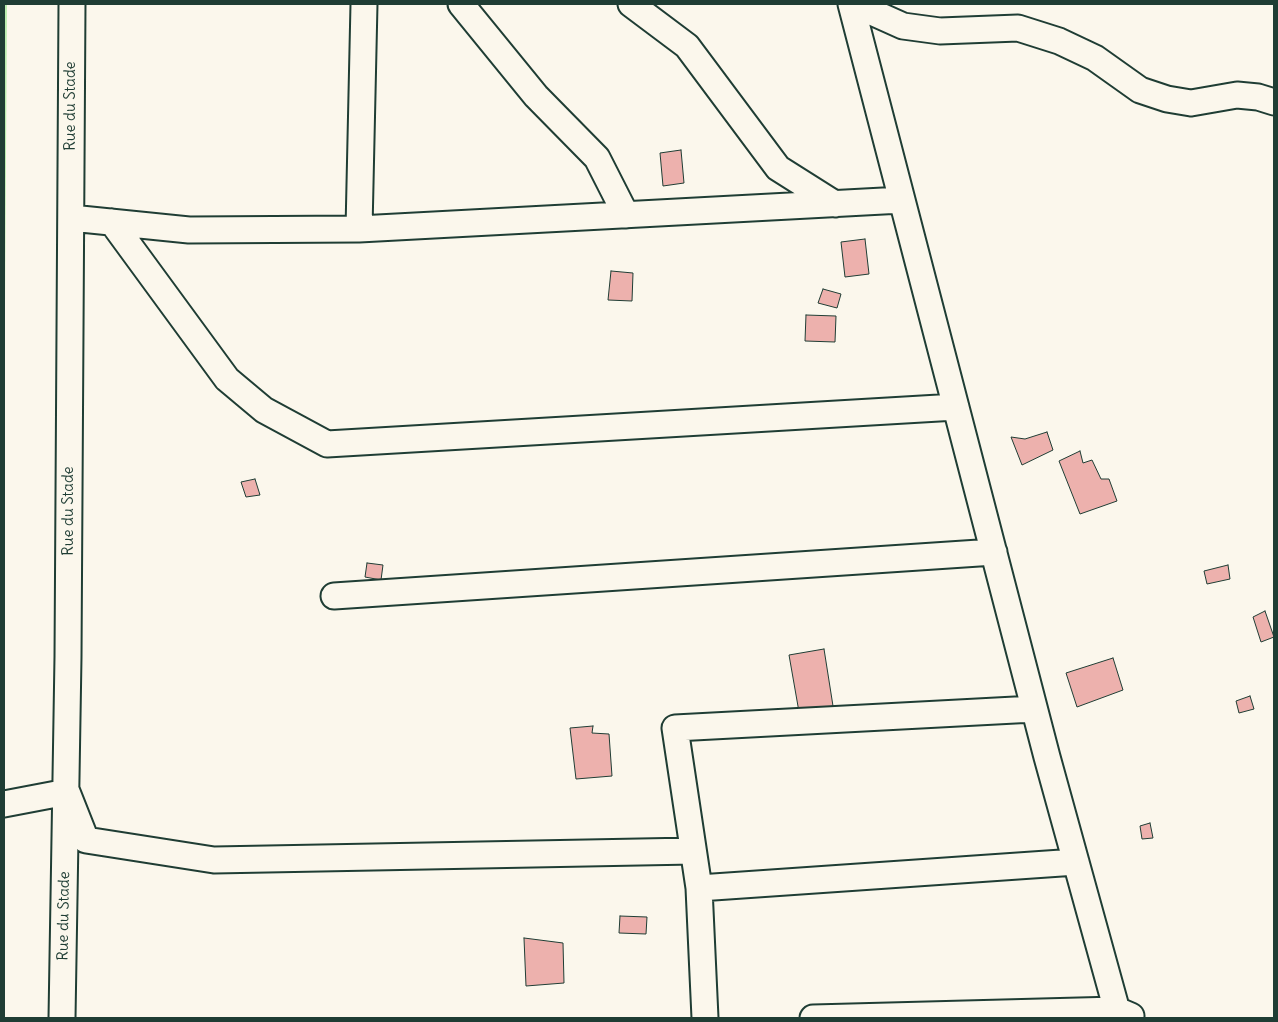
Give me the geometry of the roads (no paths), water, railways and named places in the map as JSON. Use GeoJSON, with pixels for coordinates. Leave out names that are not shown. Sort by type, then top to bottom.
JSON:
{"type":"FeatureCollection","features":[{"type":"Feature","properties":{"kind":"street","name":"Rue du Stade"},"geometry":{"type":"LineString","coordinates":[[62,1018],[67,792],[72,4]]}},
{"type":"Feature","properties":{"kind":"street"},"geometry":{"type":"LineString","coordinates":[[359,229],[364,4]]}},
{"type":"Feature","properties":{"kind":"street"},"geometry":{"type":"LineString","coordinates":[[461,4],[536,96],[597,158],[626,215]]}},
{"type":"Feature","properties":{"kind":"street"},"geometry":{"type":"LineString","coordinates":[[632,4],[688,46],[778,168],[835,204]]}},
{"type":"Feature","properties":{"kind":"street"},"geometry":{"type":"LineString","coordinates":[[853,4],[902,26],[940,31],[1018,28],[1060,41],[1096,58],[1140,90],[1167,99],[1190,102],[1237,95],[1274,102]]}},
{"type":"Feature","properties":{"kind":"street"},"geometry":{"type":"LineString","coordinates":[[812,1018],[1124,1016],[1076,862],[1034,709],[853,4]]}},
{"type":"Feature","properties":{"kind":"street"},"geometry":{"type":"LineString","coordinates":[[71,218],[189,230],[359,229],[902,200]]}},
{"type":"Feature","properties":{"kind":"street"},"geometry":{"type":"LineString","coordinates":[[112,222],[227,379],[264,410],[327,444],[956,407]]}},
{"type":"Feature","properties":{"kind":"street"},"geometry":{"type":"LineString","coordinates":[[334,596],[994,552]]}},
{"type":"Feature","properties":{"kind":"street"},"geometry":{"type":"LineString","coordinates":[[705,1018],[699,888],[675,728],[1034,709]]}},
{"type":"Feature","properties":{"kind":"street"},"geometry":{"type":"LineString","coordinates":[[4,804],[67,792],[86,840],[214,860],[693,851]]}},
{"type":"Feature","properties":{"kind":"street"},"geometry":{"type":"LineString","coordinates":[[699,888],[1076,862]]}}]}
